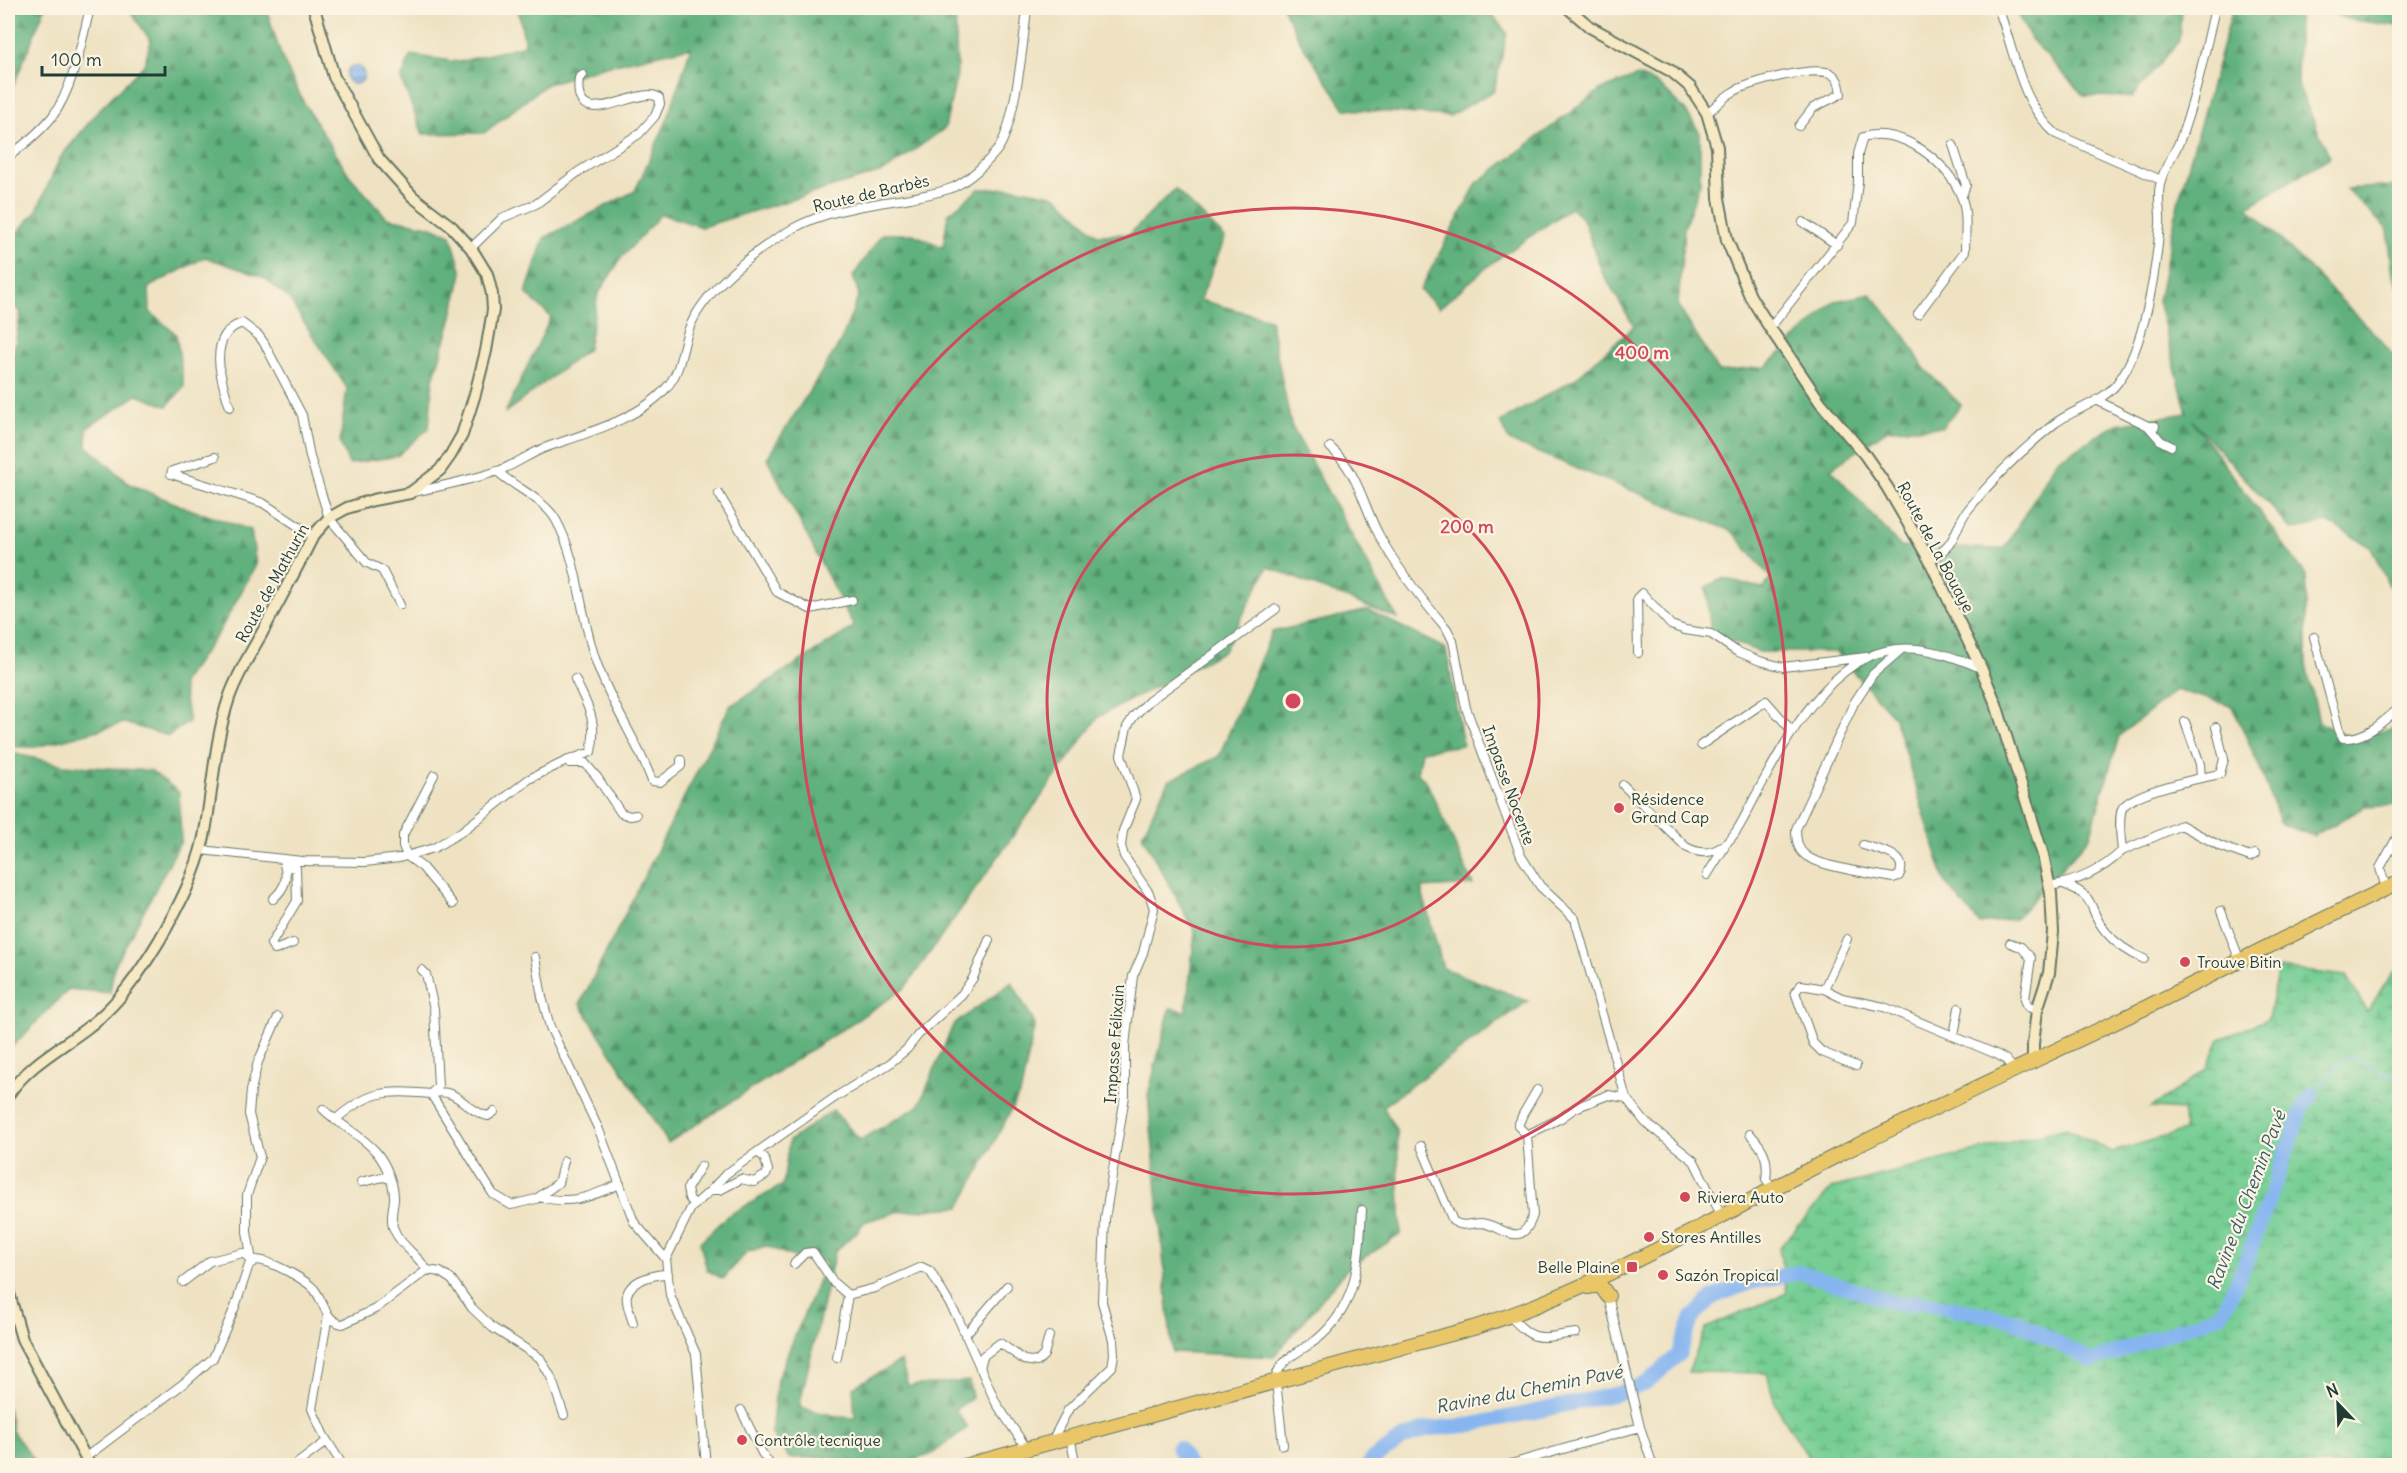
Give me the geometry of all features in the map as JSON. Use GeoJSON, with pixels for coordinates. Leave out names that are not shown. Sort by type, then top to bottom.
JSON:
{"type":"FeatureCollection","features":[{"type":"Feature","properties":{"kind":"highway"},"geometry":{"type":"LineString","coordinates":[[964,1466],[1053,1439],[1510,1316],[1564,1295],[1627,1265],[1773,1188],[2400,882]]}},
{"type":"Feature","properties":{"kind":"highway"},"geometry":{"type":"LineString","coordinates":[[954,1466],[1070,1437],[1528,1306],[1701,1227]]}},
{"type":"Feature","properties":{"kind":"highway"},"geometry":{"type":"LineString","coordinates":[[1608,1296],[1608,1280],[1625,1270],[1627,1265]]}},
{"type":"Feature","properties":{"kind":"highway"},"geometry":{"type":"LineString","coordinates":[[1564,1295],[1597,1284],[1604,1288],[1608,1296]]}},
{"type":"Feature","properties":{"kind":"street"},"geometry":{"type":"LineString","coordinates":[[8,157],[32,138],[54,115],[73,73],[90,8]]}},
{"type":"Feature","properties":{"kind":"street","name":"Route de Mathurin"},"geometry":{"type":"LineString","coordinates":[[8,1095],[16,1082],[35,1064],[87,1028],[114,1004],[134,980],[186,891],[201,850],[217,742],[230,697],[241,670],[313,536],[329,518],[347,508],[410,493],[440,470],[462,435],[486,351],[493,310],[487,274],[471,248],[452,227],[413,197],[379,159],[334,77],[314,8]]}},
{"type":"Feature","properties":{"kind":"street","name":"Route de Barbès"},"geometry":{"type":"LineString","coordinates":[[410,493],[497,471],[544,448],[595,432],[623,418],[665,390],[676,376],[691,325],[710,296],[748,260],[785,234],[809,221],[847,209],[939,192],[963,182],[999,148],[1006,130],[1016,87],[1027,8]]}},
{"type":"Feature","properties":{"kind":"street","name":"Route de La Bouaye"},"geometry":{"type":"LineString","coordinates":[[1568,8],[1590,27],[1671,71],[1690,87],[1707,113],[1717,147],[1719,198],[1727,240],[1750,296],[1820,402],[1887,486],[1930,561],[1981,668],[2010,747],[2043,855],[2049,886],[2052,943],[2049,973],[2037,1010],[2032,1044],[2033,1062]]}},
{"type":"Feature","properties":{"kind":"street"},"geometry":{"type":"LineString","coordinates":[[1998,8],[2027,95],[2048,127],[2056,134],[2161,180]]}},
{"type":"Feature","properties":{"kind":"street"},"geometry":{"type":"LineString","coordinates":[[1930,561],[1950,543],[1960,519],[1981,493],[2019,454],[2056,423],[2096,400],[2117,384],[2132,358],[2140,333],[2157,253],[2161,180],[2164,168],[2180,141],[2201,68],[2214,8]]}},
{"type":"Feature","properties":{"kind":"street"},"geometry":{"type":"LineString","coordinates":[[1707,113],[1733,91],[1758,81],[1821,70],[1832,75],[1839,83],[1841,94],[1813,108],[1799,126]]}},
{"type":"Feature","properties":{"kind":"street"},"geometry":{"type":"LineString","coordinates":[[471,248],[502,218],[536,204],[578,172],[639,134],[655,116],[660,104],[660,98],[655,94],[647,94],[605,107],[591,106],[582,100],[578,90],[579,78],[583,75]]}},
{"type":"Feature","properties":{"kind":"street"},"geometry":{"type":"LineString","coordinates":[[1770,328],[1853,223],[1858,182],[1858,154],[1863,137],[1875,133],[1891,136],[1923,150],[1943,169],[1962,196]]}},
{"type":"Feature","properties":{"kind":"street"},"geometry":{"type":"LineString","coordinates":[[1918,314],[1965,251],[1962,196],[1966,185],[1953,145]]}},
{"type":"Feature","properties":{"kind":"street"},"geometry":{"type":"LineString","coordinates":[[1803,222],[1836,245]]}},
{"type":"Feature","properties":{"kind":"street"},"geometry":{"type":"LineString","coordinates":[[230,406],[219,376],[220,350],[227,332],[242,323],[259,336],[264,343],[300,409],[310,457],[329,518],[367,563],[382,570],[400,605]]}},
{"type":"Feature","properties":{"kind":"street"},"geometry":{"type":"LineString","coordinates":[[2096,400],[2151,426],[2161,441],[2171,446]]}},
{"type":"Feature","properties":{"kind":"street","name":"Impasse Nocente"},"geometry":{"type":"LineString","coordinates":[[1330,447],[1344,460],[1354,475],[1378,533],[1394,561],[1447,629],[1453,641],[1466,708],[1521,856],[1540,886],[1575,919],[1626,1098],[1645,1122],[1694,1161],[1721,1215]]}},
{"type":"Feature","properties":{"kind":"street"},"geometry":{"type":"LineString","coordinates":[[215,457],[172,471],[171,474],[263,503],[313,536]]}},
{"type":"Feature","properties":{"kind":"street"},"geometry":{"type":"LineString","coordinates":[[497,471],[513,485],[540,502],[556,520],[568,548],[595,660],[652,781],[660,783],[670,776],[681,766],[681,760]]}},
{"type":"Feature","properties":{"kind":"street"},"geometry":{"type":"LineString","coordinates":[[719,494],[777,592],[810,609],[852,600]]}},
{"type":"Feature","properties":{"kind":"street"},"geometry":{"type":"LineString","coordinates":[[1638,652],[1637,598],[1642,593],[1671,625],[1685,630],[1711,634],[1736,651],[1783,667],[1868,657],[1902,649],[1930,651],[1981,668]]}},
{"type":"Feature","properties":{"kind":"street","name":"Impasse Félixain"},"geometry":{"type":"LineString","coordinates":[[1053,1439],[1068,1410],[1112,1367],[1114,1354],[1113,1340],[1102,1302],[1105,1219],[1125,1096],[1125,1046],[1133,976],[1143,953],[1154,909],[1149,893],[1121,846],[1123,831],[1136,799],[1121,755],[1127,727],[1149,701],[1275,609]]}},
{"type":"Feature","properties":{"kind":"street"},"geometry":{"type":"LineString","coordinates":[[2314,637],[2338,730],[2343,738],[2351,739],[2370,730],[2400,707]]}},
{"type":"Feature","properties":{"kind":"street"},"geometry":{"type":"LineString","coordinates":[[1863,845],[1893,854],[1901,865],[1899,876],[1893,878],[1806,857],[1796,839],[1796,829],[1854,703],[1873,674],[1902,649]]}},
{"type":"Feature","properties":{"kind":"street"},"geometry":{"type":"LineString","coordinates":[[1707,875],[1792,731],[1823,692],[1850,668],[1868,657]]}},
{"type":"Feature","properties":{"kind":"street"},"geometry":{"type":"LineString","coordinates":[[284,863],[365,862],[406,856],[434,848],[461,832],[515,788],[561,763],[591,752],[594,740],[592,713],[575,679]]}},
{"type":"Feature","properties":{"kind":"street"},"geometry":{"type":"LineString","coordinates":[[1701,745],[1766,701],[1792,731]]}},
{"type":"Feature","properties":{"kind":"street"},"geometry":{"type":"LineString","coordinates":[[2185,722],[2200,764],[2201,778]]}},
{"type":"Feature","properties":{"kind":"street"},"geometry":{"type":"LineString","coordinates":[[2122,851],[2122,810],[2133,798],[2182,781],[2220,774],[2224,759],[2216,727]]}},
{"type":"Feature","properties":{"kind":"street"},"geometry":{"type":"LineString","coordinates":[[561,763],[585,763],[621,813],[636,815]]}},
{"type":"Feature","properties":{"kind":"street"},"geometry":{"type":"LineString","coordinates":[[434,775],[403,836],[403,846],[406,856],[422,867],[453,904]]}},
{"type":"Feature","properties":{"kind":"street"},"geometry":{"type":"LineString","coordinates":[[2400,779],[2398,798],[2400,820]]}},
{"type":"Feature","properties":{"kind":"street"},"geometry":{"type":"LineString","coordinates":[[1623,785],[1675,836],[1696,852],[1708,853],[1728,842]]}},
{"type":"Feature","properties":{"kind":"street"},"geometry":{"type":"LineString","coordinates":[[2049,886],[2063,884],[2098,870],[2122,851],[2181,825],[2220,846],[2250,856],[2255,854]]}},
{"type":"Feature","properties":{"kind":"street"},"geometry":{"type":"LineString","coordinates":[[2386,888],[2380,868],[2400,832]]}},
{"type":"Feature","properties":{"kind":"street"},"geometry":{"type":"LineString","coordinates":[[201,850],[284,863],[296,867],[297,901],[271,944],[275,950],[279,950],[292,943]]}},
{"type":"Feature","properties":{"kind":"street"},"geometry":{"type":"LineString","coordinates":[[273,899],[283,889],[287,876],[284,863]]}},
{"type":"Feature","properties":{"kind":"street"},"geometry":{"type":"LineString","coordinates":[[2063,884],[2085,894],[2104,931],[2130,953],[2144,959]]}},
{"type":"Feature","properties":{"kind":"street"},"geometry":{"type":"LineString","coordinates":[[2221,911],[2240,961]]}},
{"type":"Feature","properties":{"kind":"street"},"geometry":{"type":"LineString","coordinates":[[1824,989],[1847,939]]}},
{"type":"Feature","properties":{"kind":"street"},"geometry":{"type":"LineString","coordinates":[[666,1259],[694,1205],[726,1174],[837,1096],[889,1064],[907,1049],[918,1035],[962,994],[973,978],[989,940]]}},
{"type":"Feature","properties":{"kind":"street"},"geometry":{"type":"LineString","coordinates":[[2010,943],[2021,946],[2031,958],[2025,999],[2028,1007],[2037,1010]]}},
{"type":"Feature","properties":{"kind":"street"},"geometry":{"type":"LineString","coordinates":[[535,957],[550,1027],[599,1130],[634,1222],[666,1259],[670,1296],[696,1354],[706,1466]]}},
{"type":"Feature","properties":{"kind":"street"},"geometry":{"type":"LineString","coordinates":[[2204,961],[2211,976]]}},
{"type":"Feature","properties":{"kind":"street"},"geometry":{"type":"LineString","coordinates":[[422,970],[426,974],[434,1009],[438,1086],[431,1094]]}},
{"type":"Feature","properties":{"kind":"street"},"geometry":{"type":"LineString","coordinates":[[1856,1066],[1822,1052],[1813,1043],[1795,992],[1802,985],[1824,989],[1842,998],[1884,1007],[1996,1054],[2005,1059],[2015,1070]]}},
{"type":"Feature","properties":{"kind":"street"},"geometry":{"type":"LineString","coordinates":[[1954,1035],[1959,1008]]}},
{"type":"Feature","properties":{"kind":"street"},"geometry":{"type":"LineString","coordinates":[[8,1290],[22,1339],[88,1461],[213,1358],[252,1261],[247,1232],[247,1195],[260,1157],[249,1114],[251,1090],[258,1062],[278,1017]]}},
{"type":"Feature","properties":{"kind":"street"},"geometry":{"type":"LineString","coordinates":[[1421,1146],[1453,1221],[1459,1225],[1483,1223],[1516,1235],[1524,1232],[1533,1215],[1527,1136],[1518,1126],[1522,1114],[1537,1090]]}},
{"type":"Feature","properties":{"kind":"street"},"geometry":{"type":"LineString","coordinates":[[335,1120],[355,1103],[380,1093],[431,1094],[447,1091],[461,1098],[481,1114],[488,1116],[494,1112]]}},
{"type":"Feature","properties":{"kind":"street"},"geometry":{"type":"LineString","coordinates":[[431,1094],[493,1194],[511,1205],[539,1197],[558,1184],[564,1161]]}},
{"type":"Feature","properties":{"kind":"street"},"geometry":{"type":"LineString","coordinates":[[1527,1136],[1586,1103],[1608,1095],[1626,1098]]}},
{"type":"Feature","properties":{"kind":"street"},"geometry":{"type":"LineString","coordinates":[[323,1109],[377,1153],[390,1179],[394,1198],[391,1217],[394,1230],[427,1270]]}},
{"type":"Feature","properties":{"kind":"street"},"geometry":{"type":"LineString","coordinates":[[1750,1134],[1757,1141],[1768,1163],[1766,1179],[1773,1188]]}},
{"type":"Feature","properties":{"kind":"street"},"geometry":{"type":"LineString","coordinates":[[711,1190],[720,1190],[741,1179],[754,1182],[766,1175],[768,1164],[757,1152]]}},
{"type":"Feature","properties":{"kind":"street"},"geometry":{"type":"LineString","coordinates":[[694,1205],[687,1189],[702,1166]]}},
{"type":"Feature","properties":{"kind":"street"},"geometry":{"type":"LineString","coordinates":[[361,1182],[390,1179]]}},
{"type":"Feature","properties":{"kind":"street"},"geometry":{"type":"LineString","coordinates":[[539,1197],[560,1202],[586,1198],[620,1184]]}},
{"type":"Feature","properties":{"kind":"street"},"geometry":{"type":"LineString","coordinates":[[1283,1445],[1276,1379],[1281,1364],[1307,1348],[1324,1333],[1348,1299],[1358,1269],[1362,1210]]}},
{"type":"Feature","properties":{"kind":"street"},"geometry":{"type":"LineString","coordinates":[[794,1264],[805,1253],[813,1251],[834,1283],[848,1295]]}},
{"type":"Feature","properties":{"kind":"street"},"geometry":{"type":"LineString","coordinates":[[183,1282],[210,1261],[243,1253],[252,1261],[260,1260],[305,1282],[318,1295],[328,1315],[344,1324],[359,1318],[390,1299],[427,1270],[440,1272],[452,1281],[472,1308],[493,1328],[540,1358],[551,1377],[564,1415]]}},
{"type":"Feature","properties":{"kind":"street"},"geometry":{"type":"LineString","coordinates":[[848,1295],[875,1288],[912,1270],[922,1267],[930,1270],[958,1318],[980,1370],[1021,1449],[1023,1466]]}},
{"type":"Feature","properties":{"kind":"street"},"geometry":{"type":"LineString","coordinates":[[633,1323],[626,1297],[629,1291],[649,1277],[656,1274],[668,1274]]}},
{"type":"Feature","properties":{"kind":"street"},"geometry":{"type":"LineString","coordinates":[[965,1335],[1007,1286]]}},
{"type":"Feature","properties":{"kind":"street"},"geometry":{"type":"LineString","coordinates":[[837,1358],[848,1295]]}},
{"type":"Feature","properties":{"kind":"street"},"geometry":{"type":"LineString","coordinates":[[1608,1296],[1640,1427],[1653,1466]]}},
{"type":"Feature","properties":{"kind":"street"},"geometry":{"type":"LineString","coordinates":[[328,1315],[312,1409],[327,1441],[343,1466]]}},
{"type":"Feature","properties":{"kind":"street"},"geometry":{"type":"LineString","coordinates":[[1510,1316],[1529,1335],[1535,1337],[1576,1333]]}},
{"type":"Feature","properties":{"kind":"street"},"geometry":{"type":"LineString","coordinates":[[980,1370],[983,1356],[1000,1344],[1024,1360],[1037,1362],[1044,1355],[1049,1336]]}},
{"type":"Feature","properties":{"kind":"street"},"geometry":{"type":"LineString","coordinates":[[741,1410],[771,1466]]}},
{"type":"Feature","properties":{"kind":"street"},"geometry":{"type":"LineString","coordinates":[[1504,1466],[1640,1427]]}},
{"type":"Feature","properties":{"kind":"street"},"geometry":{"type":"LineString","coordinates":[[1070,1437],[1077,1466]]}},
{"type":"Feature","properties":{"kind":"street"},"geometry":{"type":"LineString","coordinates":[[294,1466],[327,1441]]}},
{"type":"Feature","properties":{"kind":"green space"},"geometry":{"type":"Polygon","coordinates":[[[8,8],[45,8],[8,99],[8,8]]]}},
{"type":"Feature","properties":{"kind":"green space"},"geometry":{"type":"Polygon","coordinates":[[[128,8],[266,8],[282,58],[304,103],[349,175],[387,218],[429,226],[451,235],[462,273],[433,380],[429,428],[397,456],[349,464],[340,443],[347,388],[289,299],[263,277],[205,257],[149,287],[150,312],[176,334],[184,387],[167,406],[137,395],[87,428],[87,446],[129,484],[189,509],[251,530],[256,565],[219,632],[182,683],[189,722],[168,736],[124,723],[36,747],[8,747],[8,363],[13,355],[21,312],[8,303],[8,242],[36,212],[60,158],[100,109],[144,65],[151,41],[128,8]]]}},
{"type":"Feature","properties":{"kind":"green space"},"geometry":{"type":"Polygon","coordinates":[[[518,8],[955,8],[957,74],[945,128],[885,171],[702,227],[661,214],[622,257],[598,294],[588,349],[505,413],[551,317],[526,293],[544,238],[635,191],[668,118],[691,47],[606,66],[547,84],[484,133],[423,134],[401,79],[411,55],[459,62],[525,45],[518,8]]]}},
{"type":"Feature","properties":{"kind":"green space"},"geometry":{"type":"Polygon","coordinates":[[[1283,8],[1486,8],[1507,33],[1494,91],[1449,116],[1345,109],[1300,41],[1283,8]]]}},
{"type":"Feature","properties":{"kind":"green space"},"geometry":{"type":"Polygon","coordinates":[[[2014,8],[2181,8],[2179,41],[2132,97],[2084,96],[2031,39],[2014,8]]]}},
{"type":"Feature","properties":{"kind":"green space"},"geometry":{"type":"Polygon","coordinates":[[[2233,8],[2299,8],[2297,84],[2330,157],[2248,207],[2374,333],[2399,362],[2399,607],[2371,547],[2328,522],[2292,530],[2192,420],[2306,575],[2306,664],[2319,722],[2351,739],[2391,729],[2399,724],[2399,805],[2365,807],[2313,836],[2281,824],[2257,761],[2232,706],[2176,690],[2119,736],[2090,837],[2015,919],[1980,924],[1946,884],[1894,717],[1835,652],[1760,652],[1711,634],[1706,587],[1724,578],[1764,589],[1770,577],[1732,531],[1509,441],[1500,422],[1575,379],[1634,326],[1602,272],[1583,219],[1571,208],[1492,263],[1439,308],[1420,290],[1477,183],[1600,90],[1638,76],[1658,84],[1685,110],[1700,133],[1700,183],[1684,228],[1678,306],[1719,372],[1766,367],[1835,301],[1871,294],[1905,336],[1924,368],[1961,405],[1942,427],[1888,429],[1831,469],[1901,547],[2004,549],[2057,460],[2117,424],[2187,413],[2158,301],[2179,199],[2233,8]]]}},
{"type":"Feature","properties":{"kind":"green space"},"geometry":{"type":"Polygon","coordinates":[[[2315,8],[2399,8],[2399,26],[2352,20],[2315,8]]]}},
{"type":"Feature","properties":{"kind":"green space"},"geometry":{"type":"Polygon","coordinates":[[[2400,186],[2399,288],[2393,275],[2388,230],[2346,189],[2400,186]]]}},
{"type":"Feature","properties":{"kind":"green space"},"geometry":{"type":"Polygon","coordinates":[[[1016,188],[1057,196],[1097,235],[1130,234],[1175,189],[1225,238],[1200,300],[1270,319],[1291,425],[1398,619],[1268,567],[1224,651],[1098,717],[904,989],[668,1143],[580,1004],[730,706],[854,627],[767,458],[840,343],[859,295],[853,276],[882,234],[913,234],[943,247],[948,214],[979,189],[1016,188]]]}},
{"type":"Feature","properties":{"kind":"green space"},"geometry":{"type":"Polygon","coordinates":[[[1368,610],[1446,649],[1463,745],[1421,751],[1417,773],[1426,781],[1473,885],[1421,888],[1443,968],[1528,1001],[1383,1106],[1397,1132],[1401,1234],[1348,1268],[1274,1357],[1172,1352],[1148,1095],[1170,1008],[1186,1011],[1195,932],[1142,835],[1168,781],[1219,756],[1272,632],[1368,610]]]}},
{"type":"Feature","properties":{"kind":"green space"},"geometry":{"type":"Polygon","coordinates":[[[8,752],[63,765],[151,771],[179,792],[181,841],[114,967],[110,993],[69,989],[8,1051],[8,752]]]}},
{"type":"Feature","properties":{"kind":"green space"},"geometry":{"type":"Polygon","coordinates":[[[2278,968],[2346,976],[2367,1012],[2393,972],[2399,971],[2399,1465],[1813,1465],[1775,1404],[1767,1373],[1688,1372],[1706,1328],[1787,1293],[1779,1248],[1832,1188],[2066,1128],[2112,1152],[2184,1131],[2183,1110],[2151,1108],[2206,1070],[2220,1039],[2268,1019],[2278,968]]]}},
{"type":"Feature","properties":{"kind":"green space"},"geometry":{"type":"Polygon","coordinates":[[[1012,982],[1035,1024],[1021,1091],[960,1207],[897,1212],[864,1222],[858,1231],[835,1251],[799,1407],[840,1417],[855,1418],[853,1387],[901,1361],[908,1386],[969,1381],[972,1398],[955,1410],[968,1427],[932,1454],[898,1465],[846,1465],[845,1462],[834,1458],[789,1458],[771,1433],[777,1379],[826,1262],[799,1259],[766,1246],[747,1252],[723,1279],[707,1270],[700,1242],[727,1216],[783,1185],[789,1141],[833,1110],[860,1140],[919,1106],[953,1025],[1012,982]]]}},
{"type":"Feature","properties":{"kind":"green space"},"geometry":{"type":"Polygon","coordinates":[[[8,1407],[12,1431],[38,1465],[8,1465],[8,1407]]]}},
{"type":"Feature","properties":{"kind":"water"},"geometry":{"type":"Polygon","coordinates":[[[351,66],[359,66],[364,71],[362,82],[351,84],[346,79],[346,71],[351,66]]]}},
{"type":"Feature","properties":{"kind":"waterway","name":"Ravine du Chemin Pavé"},"geometry":{"type":"LineString","coordinates":[[2312,1095],[2348,1056],[2390,1076],[2400,1076]]}},
{"type":"Feature","properties":{"kind":"waterway","name":"Ravine du Chemin Pavé"},"geometry":{"type":"LineString","coordinates":[[1368,1466],[1373,1459],[1402,1439],[1426,1429],[1470,1425],[1528,1413],[1620,1393],[1647,1383],[1679,1354],[1692,1318],[1713,1297],[1749,1283],[1800,1272],[1900,1305],[1911,1304],[1914,1301],[2014,1320],[2092,1361],[2221,1314],[2246,1262],[2304,1104],[2312,1095]]}},
{"type":"Feature","properties":{"kind":"waterway"},"geometry":{"type":"LineString","coordinates":[[1178,1448],[1189,1466]]}},
{"type":"Feature","properties":{"kind":"place","name":"Résidence Grand Cap"},"geometry":{"type":"Point","coordinates":[1619,808]}},
{"type":"Feature","properties":{"kind":"place","name":"Trouve Bitin"},"geometry":{"type":"Point","coordinates":[2185,962]}},
{"type":"Feature","properties":{"kind":"place","name":"Riviera Auto"},"geometry":{"type":"Point","coordinates":[1685,1197]}},
{"type":"Feature","properties":{"kind":"place","name":"Stores Antilles"},"geometry":{"type":"Point","coordinates":[1649,1237]}},
{"type":"Feature","properties":{"kind":"place","name":"Belle Plaine"},"geometry":{"type":"Point","coordinates":[1632,1267]}},
{"type":"Feature","properties":{"kind":"place","name":"Sazón Tropical"},"geometry":{"type":"Point","coordinates":[1663,1275]}},
{"type":"Feature","properties":{"kind":"place","name":"Contrôle tecnique"},"geometry":{"type":"Point","coordinates":[742,1440]}}]}
